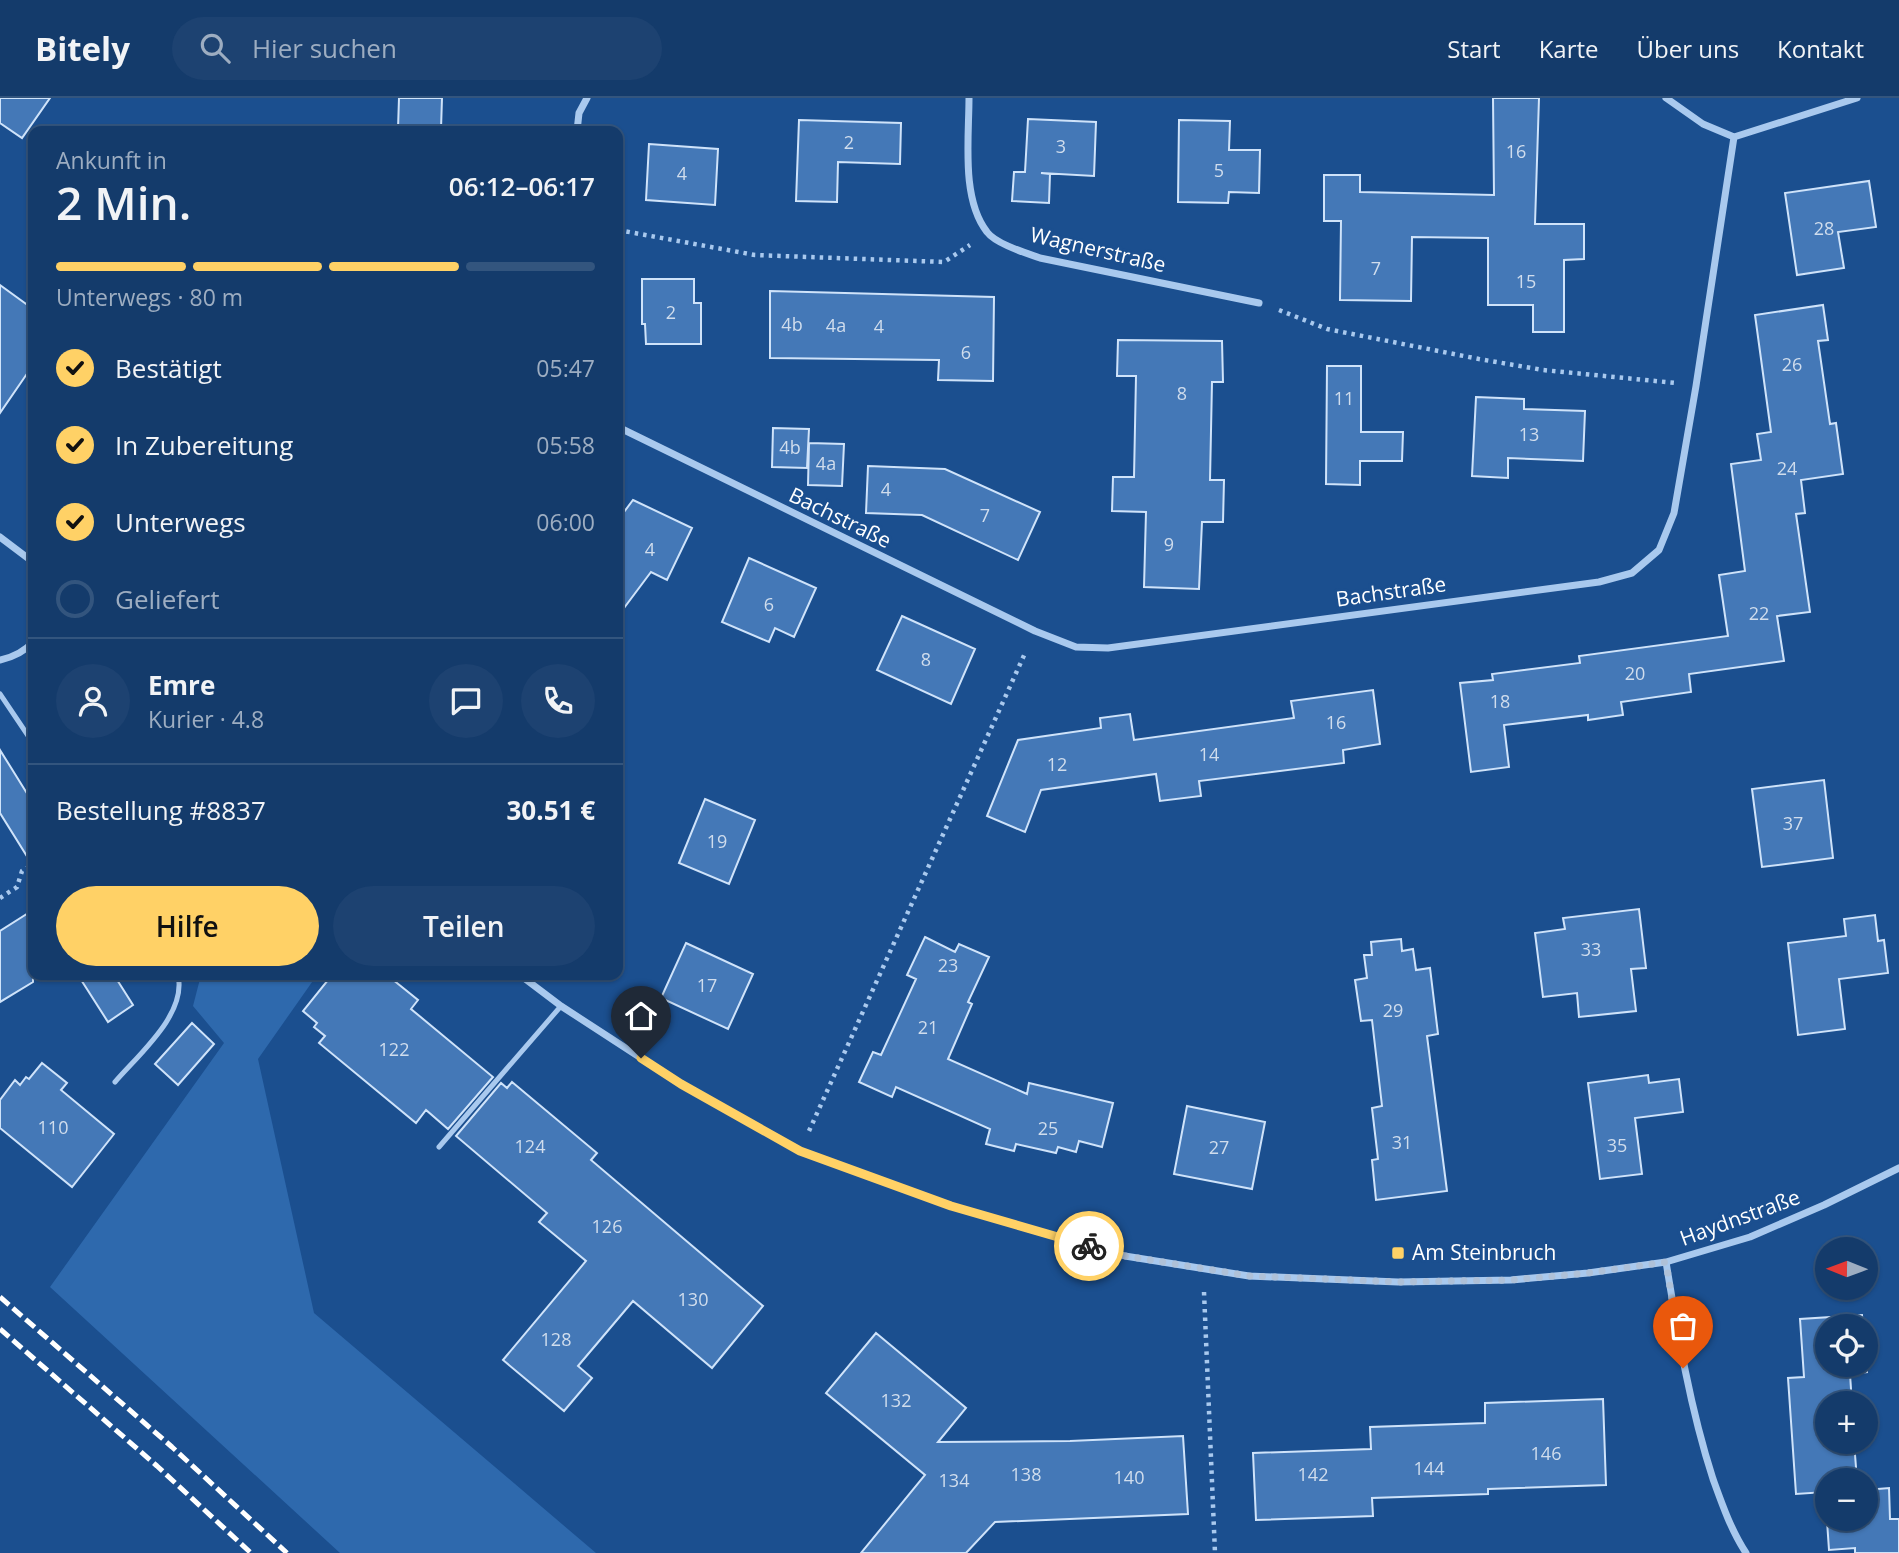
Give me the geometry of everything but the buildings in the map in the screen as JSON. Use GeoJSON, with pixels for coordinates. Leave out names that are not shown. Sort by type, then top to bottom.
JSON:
{"type":"FeatureCollection","features":[{"type":"Feature","properties":{"kind":"street"},"geometry":{"type":"LineString","coordinates":[[578,126],[579,113],[587,98]]}},
{"type":"Feature","properties":{"kind":"street"},"geometry":{"type":"LineString","coordinates":[[969,98],[973,207],[988,234]]}},
{"type":"Feature","properties":{"kind":"street"},"geometry":{"type":"LineString","coordinates":[[1666,98],[1703,124],[1734,136],[1857,98]]}},
{"type":"Feature","properties":{"kind":"street","name":"Bachstraße"},"geometry":{"type":"LineString","coordinates":[[623,429],[1035,631],[1076,647],[1108,648],[1599,582],[1632,573],[1659,550],[1674,513],[1734,136]]}},
{"type":"Feature","properties":{"kind":"street","name":"Wagnerstraße"},"geometry":{"type":"LineString","coordinates":[[988,234],[1013,248],[1040,258],[1259,303]]}},
{"type":"Feature","properties":{"kind":"street"},"geometry":{"type":"LineString","coordinates":[[0,537],[28,558]]}},
{"type":"Feature","properties":{"kind":"street"},"geometry":{"type":"LineString","coordinates":[[0,660],[11,658],[28,648]]}},
{"type":"Feature","properties":{"kind":"street","name":"Haydnstraße"},"geometry":{"type":"LineString","coordinates":[[527,980],[561,1006],[681,1084],[800,1151],[951,1206],[1125,1256],[1250,1276],[1398,1282],[1498,1280],[1588,1273],[1666,1262],[1750,1237],[1836,1200],[1899,1168]]}},
{"type":"Feature","properties":{"kind":"street"},"geometry":{"type":"LineString","coordinates":[[1666,1262],[1683,1368],[1700,1439],[1724,1510],[1746,1553]]}},
{"type":"Feature","properties":{"kind":"lane"},"geometry":{"type":"LineString","coordinates":[[0,694],[28,736]]}},
{"type":"Feature","properties":{"kind":"lane"},"geometry":{"type":"LineString","coordinates":[[115,1082],[171,1017],[181,989],[179,980]]}},
{"type":"Feature","properties":{"kind":"lane"},"geometry":{"type":"LineString","coordinates":[[439,1147],[561,1006]]}},
{"type":"Feature","properties":{"kind":"path"},"geometry":{"type":"LineString","coordinates":[[623,231],[755,255],[944,262],[988,234]]}},
{"type":"Feature","properties":{"kind":"path"},"geometry":{"type":"LineString","coordinates":[[1259,303],[1327,328],[1479,359],[1543,370],[1696,386]]}},
{"type":"Feature","properties":{"kind":"path"},"geometry":{"type":"LineString","coordinates":[[800,1151],[1035,631]]}},
{"type":"Feature","properties":{"kind":"path"},"geometry":{"type":"LineString","coordinates":[[0,898],[17,887],[22,871],[28,867]]}},
{"type":"Feature","properties":{"kind":"path"},"geometry":{"type":"LineString","coordinates":[[1203,1269],[1215,1553]]}},
{"type":"Feature","properties":{"kind":"shaded area"},"geometry":{"type":"Polygon","coordinates":[[[200,980],[313,980],[258,1059],[314,1313],[596,1553],[340,1553],[50,1287],[224,1043],[193,1006],[200,980]]]}},
{"type":"Feature","properties":{"kind":"railway"},"geometry":{"type":"LineString","coordinates":[[0,1297],[172,1447],[287,1553]]}},
{"type":"Feature","properties":{"kind":"railway"},"geometry":{"type":"LineString","coordinates":[[0,1329],[157,1466],[251,1553]]}},
{"type":"Feature","properties":{"kind":"way so far"},"geometry":{"type":"LineString","coordinates":[[1089,1246],[1125,1256],[1250,1276],[1398,1282],[1511,1280],[1666,1262],[1683,1368]]}},
{"type":"Feature","properties":{"kind":"place","name":"Am Steinbruch"},"geometry":{"type":"Point","coordinates":[1398,1253]}},
{"type":"Feature","properties":{"kind":"route"},"geometry":{"type":"LineString","coordinates":[[641,1058],[681,1084],[800,1151],[951,1206],[1089,1246]]}}]}
